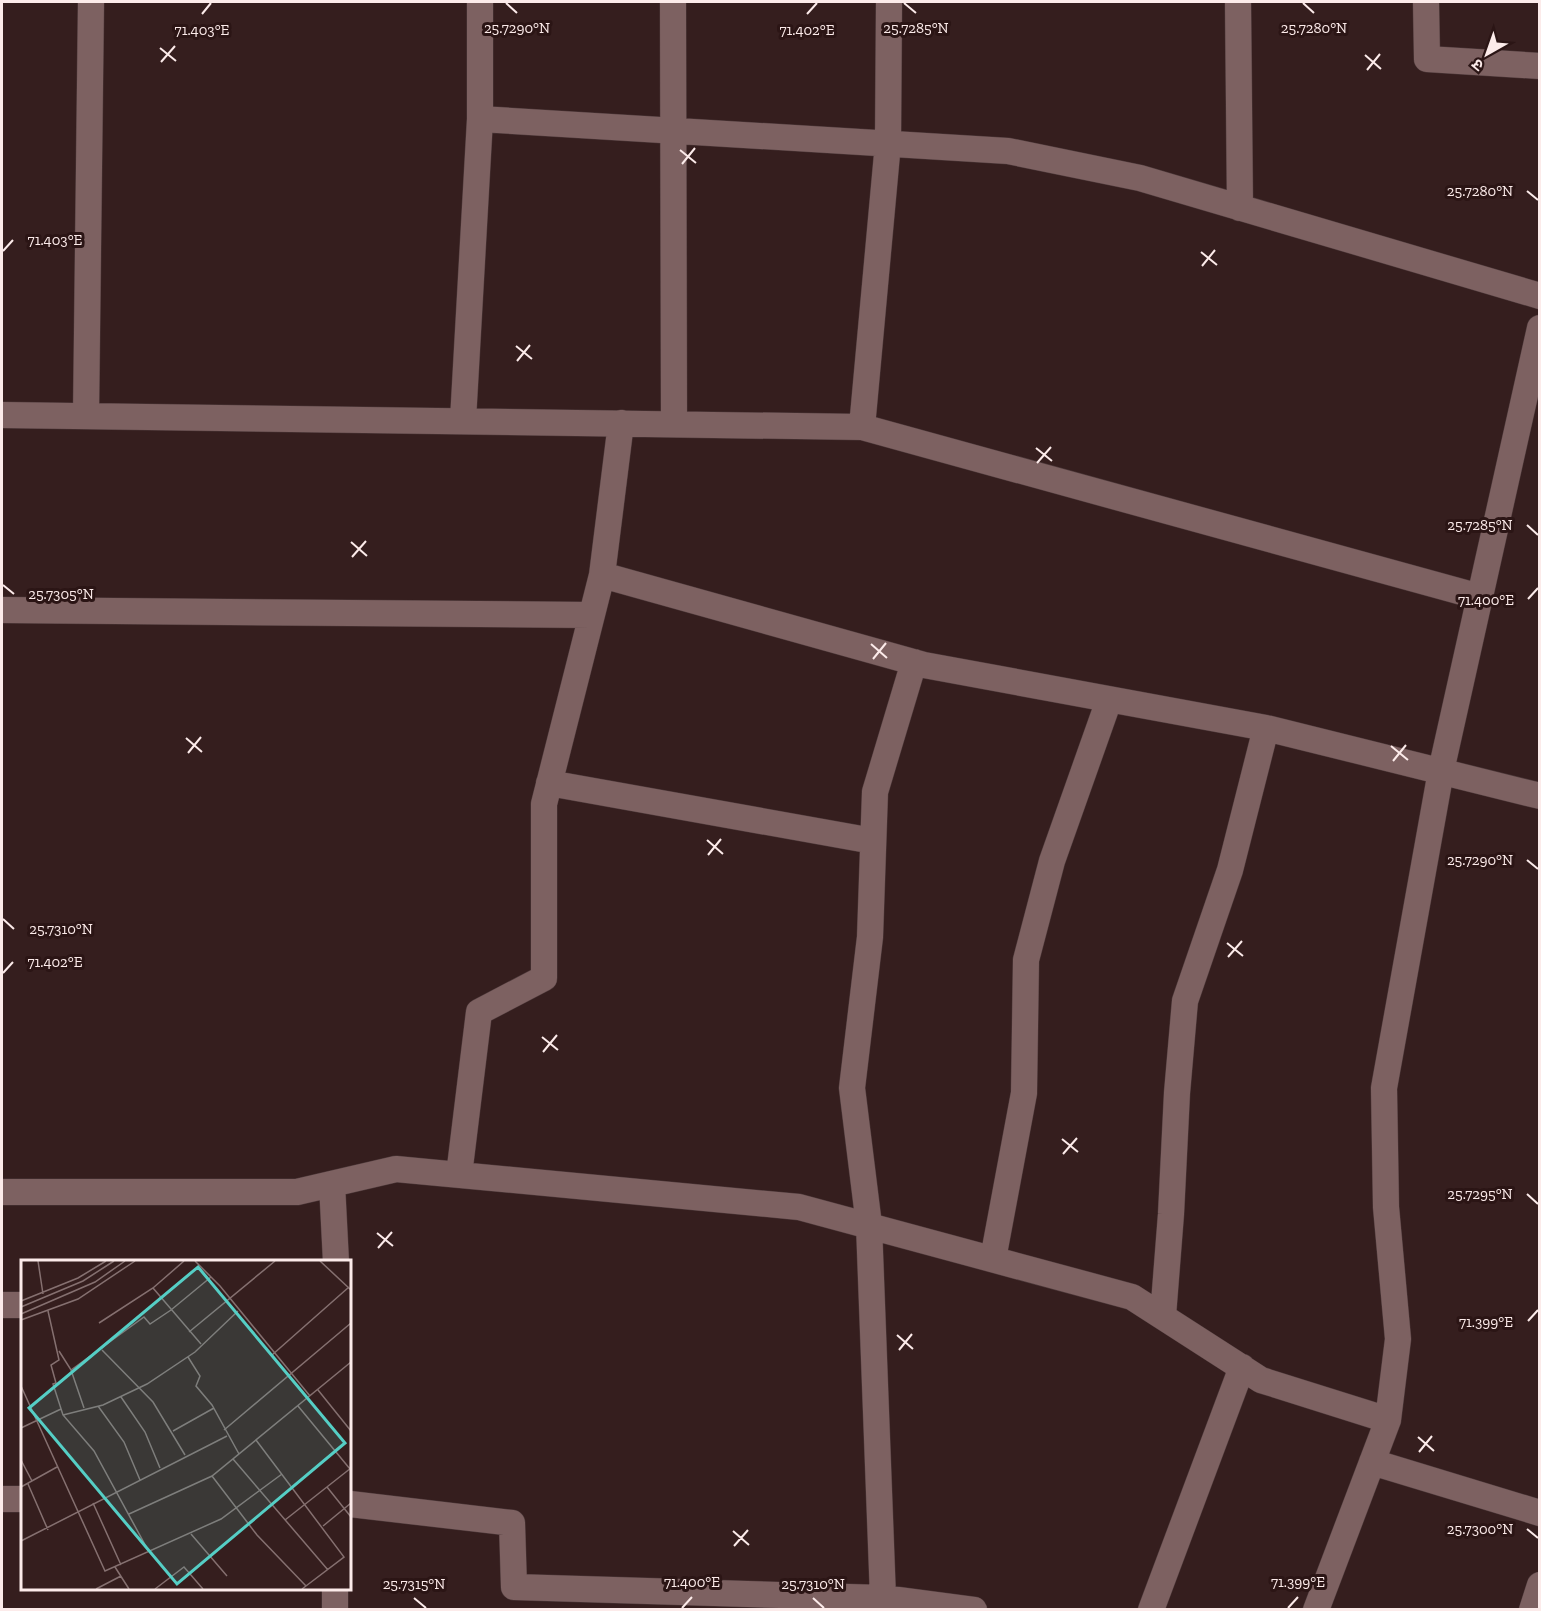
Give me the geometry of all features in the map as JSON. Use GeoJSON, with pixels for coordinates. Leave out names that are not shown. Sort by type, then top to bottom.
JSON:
{"type":"FeatureCollection","features":[{"type":"Feature","properties":{"kind":"street"},"geometry":{"type":"LineString","coordinates":[[86,416],[91,2]]}},
{"type":"Feature","properties":{"kind":"street"},"geometry":{"type":"LineString","coordinates":[[463,420],[480,119],[480,2]]}},
{"type":"Feature","properties":{"kind":"street"},"geometry":{"type":"LineString","coordinates":[[673,2],[674,423]]}},
{"type":"Feature","properties":{"kind":"street"},"geometry":{"type":"LineString","coordinates":[[862,427],[888,144],[889,2]]}},
{"type":"Feature","properties":{"kind":"street"},"geometry":{"type":"LineString","coordinates":[[1238,2],[1240,208]]}},
{"type":"Feature","properties":{"kind":"street"},"geometry":{"type":"LineString","coordinates":[[1426,2],[1426,59],[1539,66]]}},
{"type":"Feature","properties":{"kind":"street"},"geometry":{"type":"LineString","coordinates":[[480,119],[1008,151],[1140,178],[1539,296]]}},
{"type":"Feature","properties":{"kind":"street"},"geometry":{"type":"LineString","coordinates":[[1316,1610],[1388,1420],[1398,1339],[1386,1207],[1384,1088],[1441,771],[1539,328]]}},
{"type":"Feature","properties":{"kind":"street"},"geometry":{"type":"LineString","coordinates":[[2,415],[862,427],[1480,597]]}},
{"type":"Feature","properties":{"kind":"street"},"geometry":{"type":"LineString","coordinates":[[459,1175],[479,1012],[544,978],[544,804],[602,575],[621,423]]}},
{"type":"Feature","properties":{"kind":"street"},"geometry":{"type":"LineString","coordinates":[[602,575],[914,662],[1266,728],[1539,796]]}},
{"type":"Feature","properties":{"kind":"street"},"geometry":{"type":"LineString","coordinates":[[2,610],[591,615]]}},
{"type":"Feature","properties":{"kind":"street"},"geometry":{"type":"LineString","coordinates":[[884,1598],[869,1225],[852,1088],[870,937],[875,792],[914,662]]}},
{"type":"Feature","properties":{"kind":"street"},"geometry":{"type":"LineString","coordinates":[[993,1259],[1024,1093],[1026,960],[1052,861],[1109,700]]}},
{"type":"Feature","properties":{"kind":"street"},"geometry":{"type":"LineString","coordinates":[[1163,1316],[1185,1000],[1230,870],[1266,728]]}},
{"type":"Feature","properties":{"kind":"street"},"geometry":{"type":"LineString","coordinates":[[549,783],[873,841]]}},
{"type":"Feature","properties":{"kind":"street"},"geometry":{"type":"LineString","coordinates":[[2,1192],[297,1192],[396,1169],[799,1207],[1132,1297],[1261,1380],[1388,1420]]}},
{"type":"Feature","properties":{"kind":"street"},"geometry":{"type":"LineString","coordinates":[[332,1184],[336,1260]]}},
{"type":"Feature","properties":{"kind":"street"},"geometry":{"type":"LineString","coordinates":[[2,1305],[21,1305]]}},
{"type":"Feature","properties":{"kind":"street"},"geometry":{"type":"LineString","coordinates":[[1151,1610],[1242,1367]]}},
{"type":"Feature","properties":{"kind":"street"},"geometry":{"type":"LineString","coordinates":[[1372,1462],[1539,1513]]}},
{"type":"Feature","properties":{"kind":"street"},"geometry":{"type":"LineString","coordinates":[[2,1499],[21,1499]]}},
{"type":"Feature","properties":{"kind":"street"},"geometry":{"type":"LineString","coordinates":[[351,1504],[512,1523],[514,1587],[884,1598],[974,1610]]}},
{"type":"Feature","properties":{"kind":"street"},"geometry":{"type":"LineString","coordinates":[[1532,1610],[1539,1585]]}},
{"type":"Feature","properties":{"kind":"street"},"geometry":{"type":"LineString","coordinates":[[335,1590],[335,1610]]}}]}
